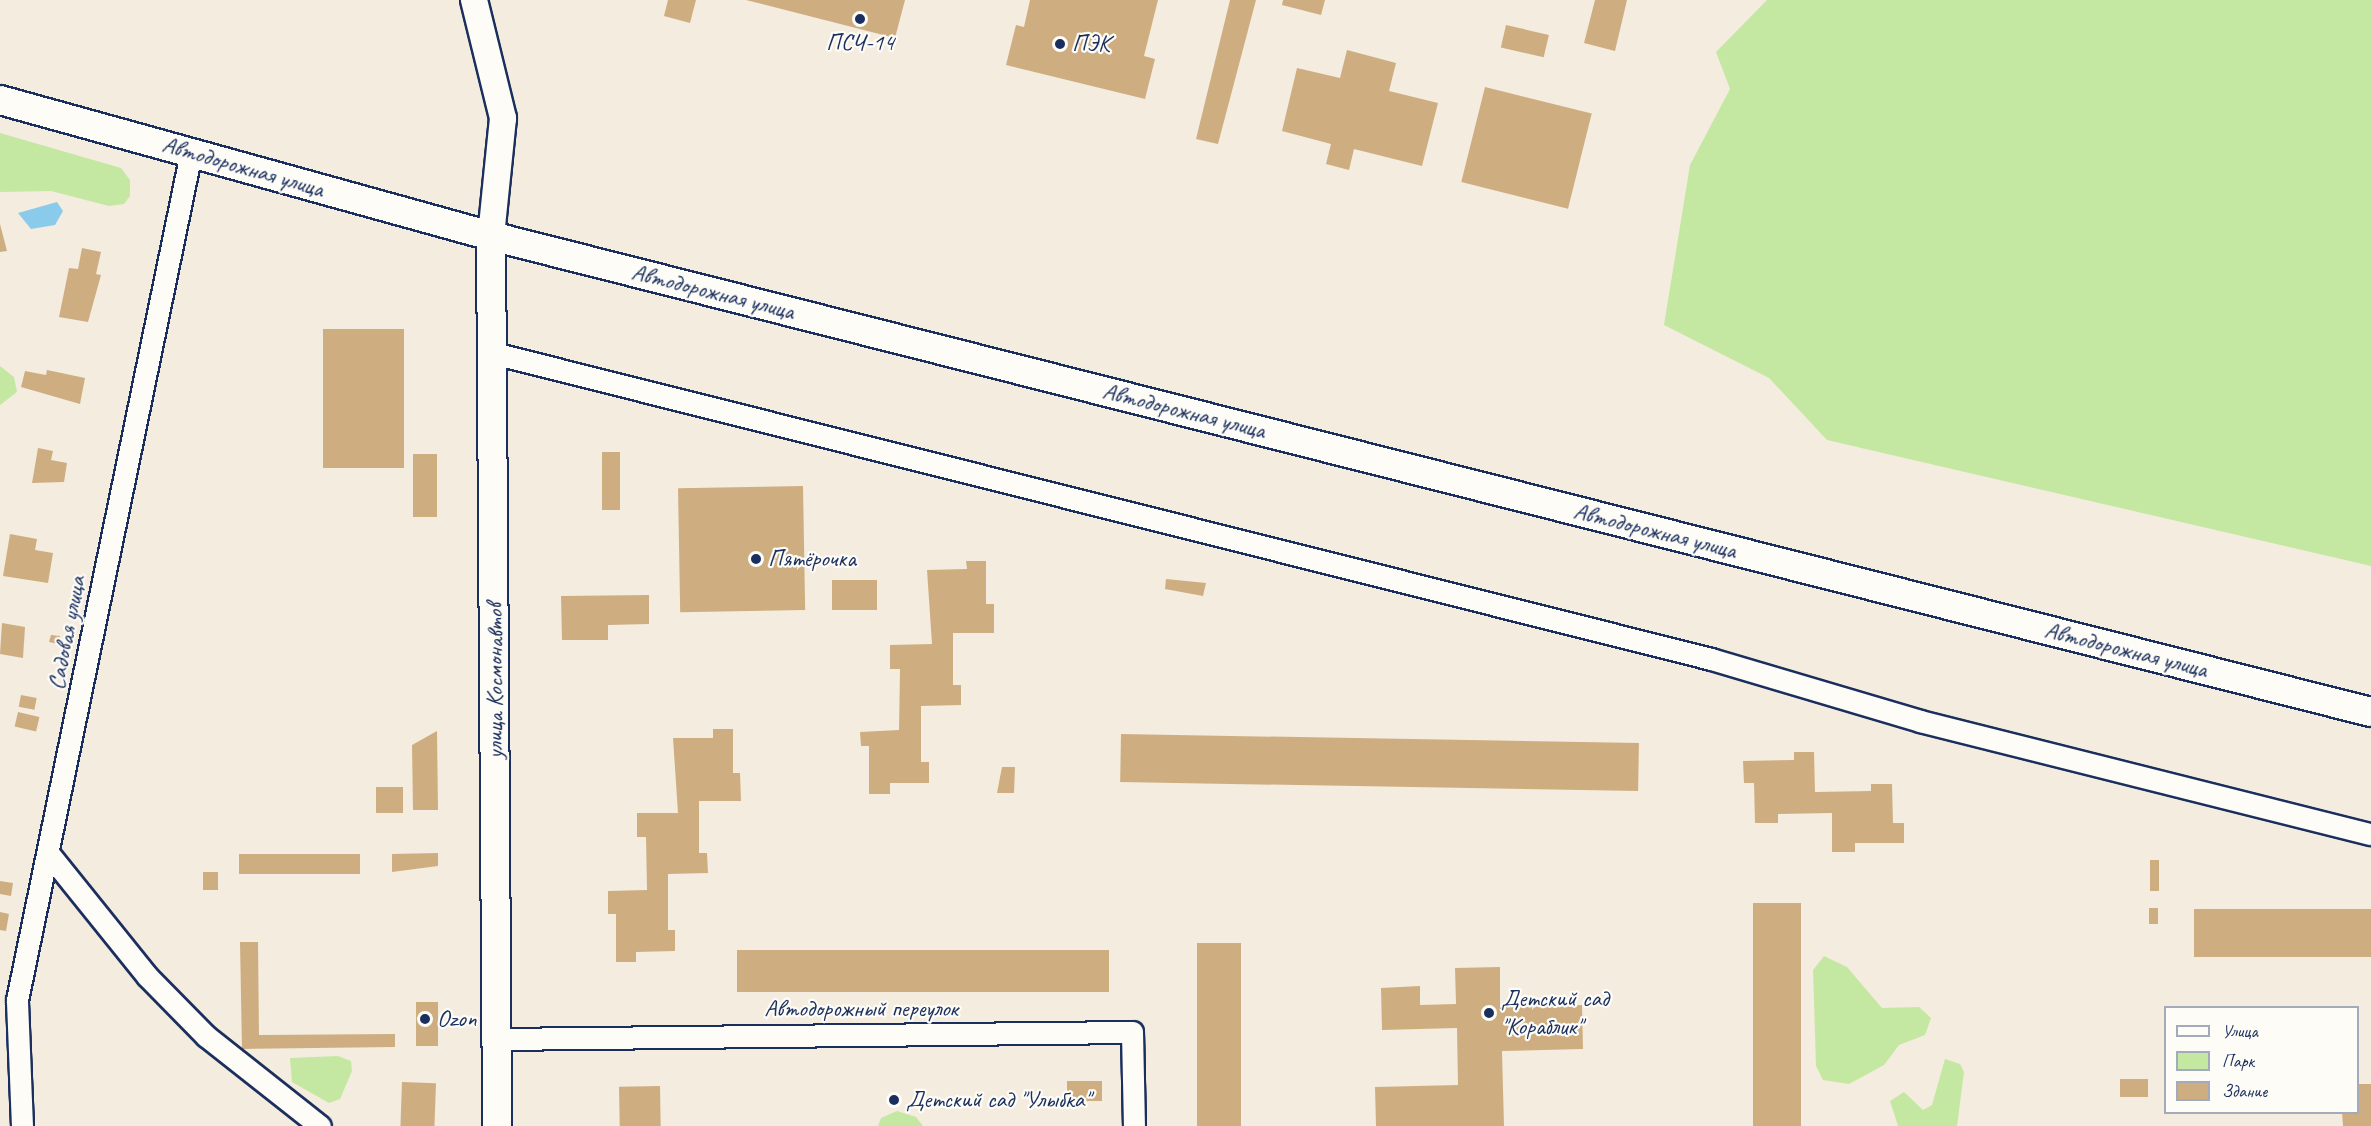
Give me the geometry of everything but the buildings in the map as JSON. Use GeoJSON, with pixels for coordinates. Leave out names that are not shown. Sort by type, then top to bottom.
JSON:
{"type":"FeatureCollection","features":[{"type":"Feature","properties":{"kind":"main road","name":"Автодорожная улица"},"geometry":{"type":"LineString","coordinates":[[0,99],[491,236],[2371,712]]}},
{"type":"Feature","properties":{"kind":"main road","name":"улица Космонавтов"},"geometry":{"type":"LineString","coordinates":[[491,236],[497,1126]]}},
{"type":"Feature","properties":{"kind":"street"},"geometry":{"type":"LineString","coordinates":[[474,0],[502,118],[491,236]]}},
{"type":"Feature","properties":{"kind":"street","name":"Садовая улица"},"geometry":{"type":"LineString","coordinates":[[22,1126],[17,1000],[49,854],[191,152]]}},
{"type":"Feature","properties":{"kind":"street"},"geometry":{"type":"LineString","coordinates":[[493,353],[1711,659],[1920,721],[2371,834]]}},
{"type":"Feature","properties":{"kind":"street"},"geometry":{"type":"LineString","coordinates":[[49,854],[147,976],[206,1036],[320,1126]]}},
{"type":"Feature","properties":{"kind":"street","name":"Автодорожный переулок"},"geometry":{"type":"LineString","coordinates":[[497,1039],[1132,1032],[1134,1126]]}},
{"type":"Feature","properties":{"kind":"green space"},"geometry":{"type":"Polygon","coordinates":[[[1767,0],[2371,0],[2371,566],[1827,440],[1769,378],[1664,325],[1690,165],[1730,89],[1716,52],[1767,0]]]}},
{"type":"Feature","properties":{"kind":"green space"},"geometry":{"type":"Polygon","coordinates":[[[0,133],[121,168],[130,180],[130,196],[124,204],[109,206],[51,191],[0,192],[0,133]]]}},
{"type":"Feature","properties":{"kind":"green space"},"geometry":{"type":"Polygon","coordinates":[[[0,366],[14,377],[17,392],[0,405],[0,366]]]}},
{"type":"Feature","properties":{"kind":"green space"},"geometry":{"type":"Polygon","coordinates":[[[1824,956],[1847,967],[1882,1008],[1919,1007],[1931,1018],[1925,1035],[1899,1045],[1884,1065],[1849,1084],[1823,1080],[1816,1066],[1813,970],[1824,956]]]}},
{"type":"Feature","properties":{"kind":"green space"},"geometry":{"type":"Polygon","coordinates":[[[338,1056],[351,1061],[352,1071],[340,1099],[329,1103],[292,1082],[290,1058],[338,1056]]]}},
{"type":"Feature","properties":{"kind":"green space"},"geometry":{"type":"Polygon","coordinates":[[[1945,1059],[1960,1064],[1964,1072],[1957,1126],[1898,1126],[1890,1101],[1904,1092],[1923,1110],[1932,1105],[1945,1059]]]}},
{"type":"Feature","properties":{"kind":"green space"},"geometry":{"type":"Polygon","coordinates":[[[897,1111],[916,1117],[923,1126],[878,1126],[881,1118],[897,1111]]]}},
{"type":"Feature","properties":{"kind":"water"},"geometry":{"type":"Polygon","coordinates":[[[57,202],[63,211],[55,225],[31,229],[18,213],[57,202]]]}},
{"type":"Feature","properties":{"kind":"place","name":"ПСЧ-14"},"geometry":{"type":"Point","coordinates":[860,19]}},
{"type":"Feature","properties":{"kind":"place","name":"ПЭК"},"geometry":{"type":"Point","coordinates":[1060,44]}},
{"type":"Feature","properties":{"kind":"place","name":"Пятёрочка"},"geometry":{"type":"Point","coordinates":[756,559]}},
{"type":"Feature","properties":{"kind":"place","name":"Детский сад \"Кораблик\""},"geometry":{"type":"Point","coordinates":[1489,1013]}},
{"type":"Feature","properties":{"kind":"place","name":"Ozon"},"geometry":{"type":"Point","coordinates":[425,1019]}},
{"type":"Feature","properties":{"kind":"place","name":"Детский сад \"Улыбка\""},"geometry":{"type":"Point","coordinates":[894,1100]}}]}
